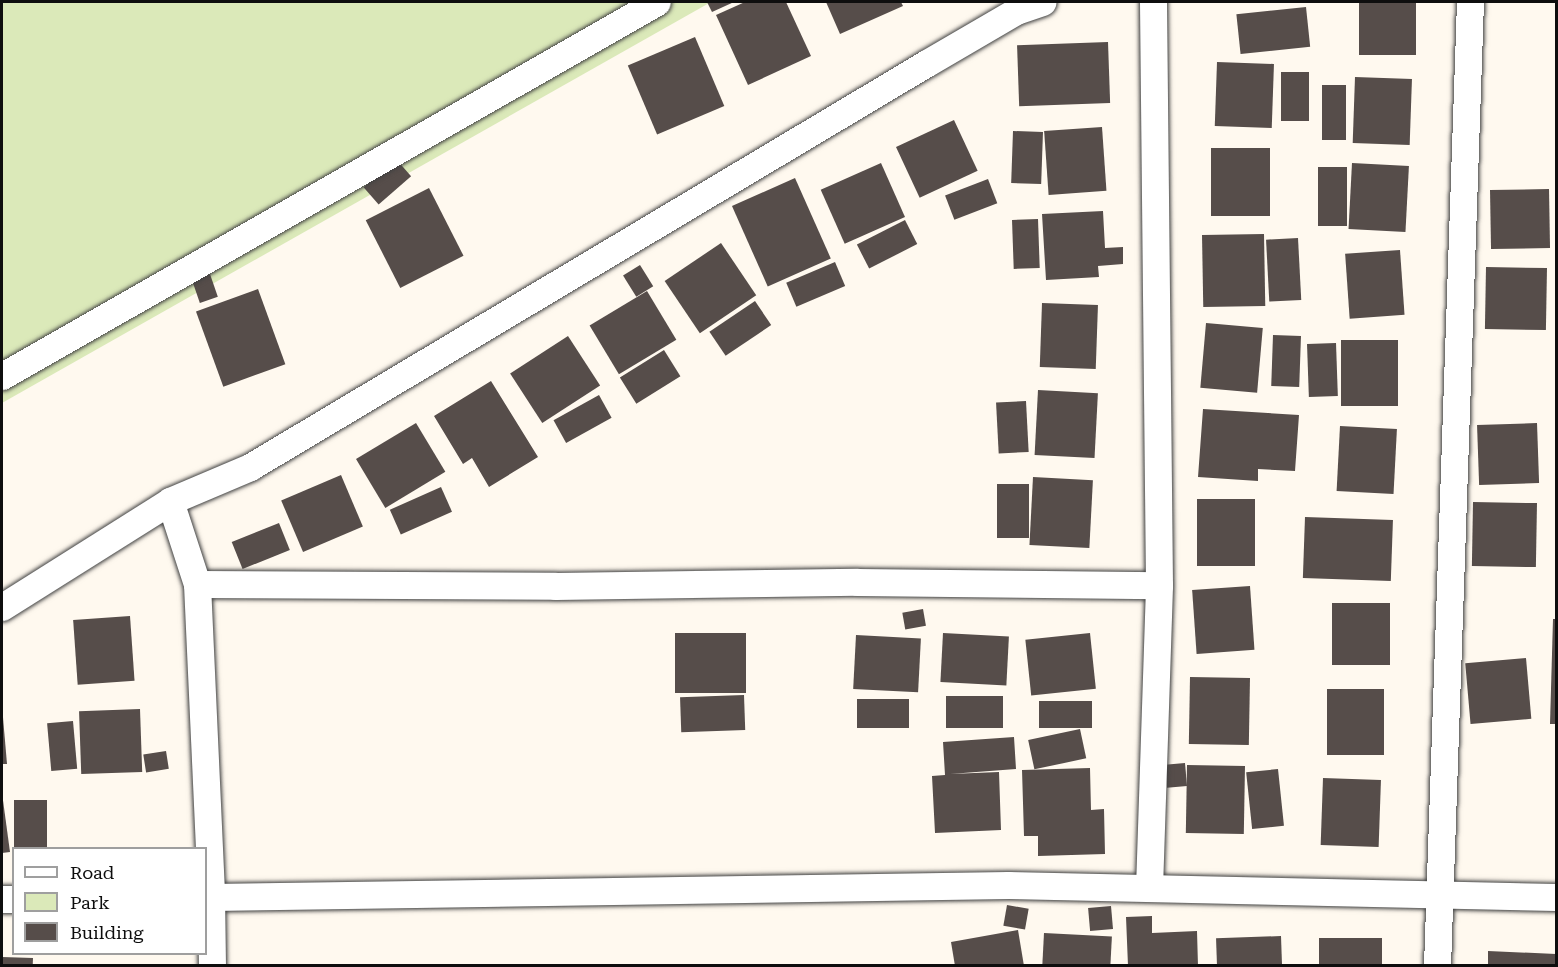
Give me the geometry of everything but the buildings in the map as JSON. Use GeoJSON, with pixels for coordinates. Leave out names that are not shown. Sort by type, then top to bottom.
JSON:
{"type":"FeatureCollection","features":[{"type":"Feature","properties":{"kind":"street"},"geometry":{"type":"LineString","coordinates":[[2,376],[657,2]]}},
{"type":"Feature","properties":{"kind":"street"},"geometry":{"type":"LineString","coordinates":[[2,607],[170,501],[250,467],[927,63],[1016,11],[1042,2]]}},
{"type":"Feature","properties":{"kind":"street"},"geometry":{"type":"LineString","coordinates":[[1149,888],[1159,585],[1153,2]]}},
{"type":"Feature","properties":{"kind":"street"},"geometry":{"type":"LineString","coordinates":[[1437,966],[1470,2]]}},
{"type":"Feature","properties":{"kind":"street"},"geometry":{"type":"LineString","coordinates":[[170,501],[197,584],[206,847]]}},
{"type":"Feature","properties":{"kind":"street"},"geometry":{"type":"LineString","coordinates":[[197,584],[555,586],[857,582],[1159,585]]}},
{"type":"Feature","properties":{"kind":"street"},"geometry":{"type":"LineString","coordinates":[[207,869],[212,966]]}},
{"type":"Feature","properties":{"kind":"street"},"geometry":{"type":"LineString","coordinates":[[208,897],[1008,885],[1557,897]]}},
{"type":"Feature","properties":{"kind":"green space"},"geometry":{"type":"Polygon","coordinates":[[[2,2],[711,2],[2,403],[2,2]]]}}]}
